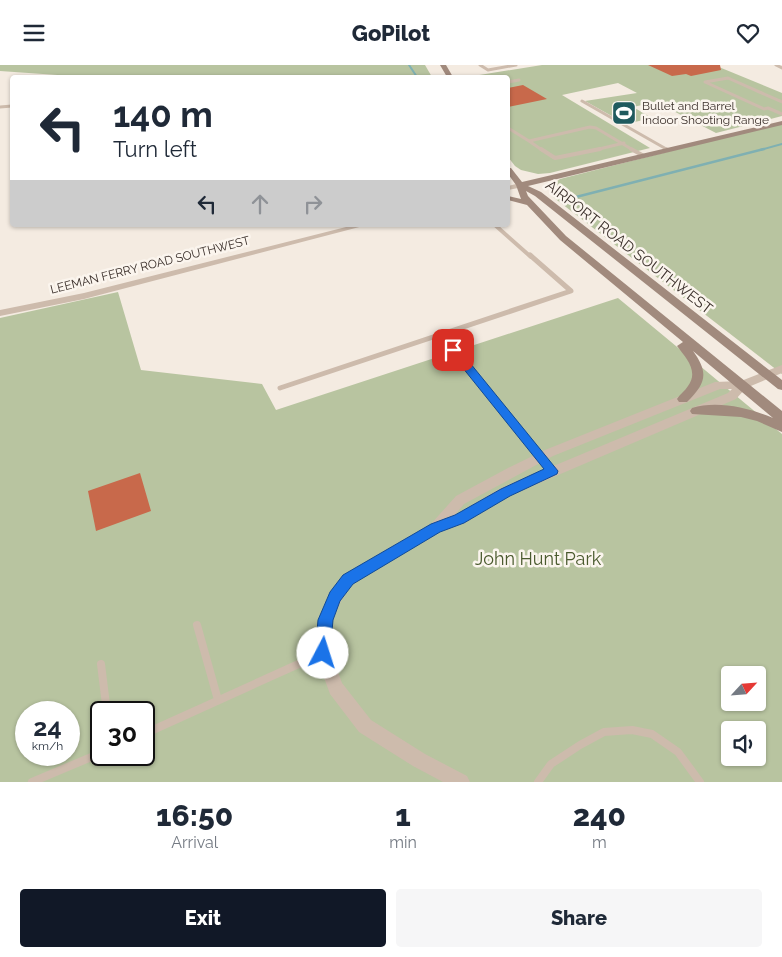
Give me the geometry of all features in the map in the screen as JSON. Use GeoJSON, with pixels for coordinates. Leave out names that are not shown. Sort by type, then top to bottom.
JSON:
{"type":"FeatureCollection","features":[{"type":"Feature","properties":{"kind":"street"},"geometry":{"type":"LineString","coordinates":[[510,188],[782,123]]}},
{"type":"Feature","properties":{"kind":"street"},"geometry":{"type":"LineString","coordinates":[[510,172],[520,185]]}},
{"type":"Feature","properties":{"kind":"street"},"geometry":{"type":"LineString","coordinates":[[546,200],[547,188],[552,177]]}},
{"type":"Feature","properties":{"kind":"street","name":"AIRPORT ROAD SOUTHWEST"},"geometry":{"type":"LineString","coordinates":[[520,185],[546,200],[782,386]]}},
{"type":"Feature","properties":{"kind":"street","name":"AIRPORT ROAD SOUTHWEST"},"geometry":{"type":"LineString","coordinates":[[520,185],[524,197],[563,238],[782,418]]}},
{"type":"Feature","properties":{"kind":"street"},"geometry":{"type":"LineString","coordinates":[[510,198],[530,203]]}},
{"type":"Feature","properties":{"kind":"street","name":"LEEMAN FERRY ROAD SOUTHWEST"},"geometry":{"type":"LineString","coordinates":[[0,313],[92,294],[355,227]]}},
{"type":"Feature","properties":{"kind":"street"},"geometry":{"type":"LineString","coordinates":[[666,324],[694,358],[699,369],[699,378],[694,390],[683,399]]}},
{"type":"Feature","properties":{"kind":"street"},"geometry":{"type":"LineString","coordinates":[[435,528],[460,499],[541,457],[719,385],[742,385],[782,369]]}},
{"type":"Feature","properties":{"kind":"street"},"geometry":{"type":"LineString","coordinates":[[461,782],[441,777],[365,726],[336,688],[323,653],[326,620],[335,597],[348,579],[435,528],[460,519],[505,492],[552,471],[732,396],[742,385]]}},
{"type":"Feature","properties":{"kind":"street"},"geometry":{"type":"LineString","coordinates":[[696,411],[736,411],[770,421],[782,427]]}},
{"type":"Feature","properties":{"kind":"lane"},"geometry":{"type":"LineString","coordinates":[[480,65],[488,70],[516,65]]}},
{"type":"Feature","properties":{"kind":"lane"},"geometry":{"type":"LineString","coordinates":[[776,65],[782,68]]}},
{"type":"Feature","properties":{"kind":"lane"},"geometry":{"type":"LineString","coordinates":[[728,78],[782,103],[764,109],[705,83],[728,78]]}},
{"type":"Feature","properties":{"kind":"lane"},"geometry":{"type":"LineString","coordinates":[[510,82],[519,80]]}},
{"type":"Feature","properties":{"kind":"lane"},"geometry":{"type":"LineString","coordinates":[[582,101],[668,150]]}},
{"type":"Feature","properties":{"kind":"lane"},"geometry":{"type":"LineString","coordinates":[[768,108],[782,114]]}},
{"type":"Feature","properties":{"kind":"lane"},"geometry":{"type":"LineString","coordinates":[[529,141],[590,127],[604,132],[644,156]]}},
{"type":"Feature","properties":{"kind":"lane"},"geometry":{"type":"LineString","coordinates":[[510,129],[555,158],[624,143]]}},
{"type":"Feature","properties":{"kind":"lane"},"geometry":{"type":"LineString","coordinates":[[280,388],[571,291],[497,227]]}},
{"type":"Feature","properties":{"kind":"lane"},"geometry":{"type":"LineString","coordinates":[[441,334],[552,471]]}},
{"type":"Feature","properties":{"kind":"lane"},"geometry":{"type":"LineString","coordinates":[[197,625],[218,700]]}},
{"type":"Feature","properties":{"kind":"lane"},"geometry":{"type":"LineString","coordinates":[[155,729],[323,653]]}},
{"type":"Feature","properties":{"kind":"lane"},"geometry":{"type":"LineString","coordinates":[[101,664],[106,701]]}},
{"type":"Feature","properties":{"kind":"lane"},"geometry":{"type":"LineString","coordinates":[[538,782],[551,764],[580,745],[604,732],[632,730],[652,735],[678,752],[700,782]]}},
{"type":"Feature","properties":{"kind":"lane"},"geometry":{"type":"LineString","coordinates":[[32,782],[90,758]]}},
{"type":"Feature","properties":{"kind":"green space"},"geometry":{"type":"Polygon","coordinates":[[[0,65],[425,65],[431,75],[57,75],[0,71],[0,65]]]}},
{"type":"Feature","properties":{"kind":"green space"},"geometry":{"type":"Polygon","coordinates":[[[542,65],[714,65],[782,93],[782,116],[716,133],[656,102],[633,107],[652,118],[626,124],[585,101],[637,93],[618,83],[562,95],[650,148],[550,173],[538,174],[521,170],[510,160],[510,75],[480,75],[542,65]]]}},
{"type":"Feature","properties":{"kind":"green space"},"geometry":{"type":"Polygon","coordinates":[[[782,123],[782,374],[553,197],[550,192],[552,185],[560,179],[782,123]]]}},
{"type":"Feature","properties":{"kind":"green space","name":"John Hunt Park"},"geometry":{"type":"Polygon","coordinates":[[[118,292],[141,370],[262,384],[276,410],[618,298],[782,434],[782,782],[0,782],[0,318],[118,292]]]}},
{"type":"Feature","properties":{"kind":"building"},"geometry":{"type":"Polygon","coordinates":[[[648,65],[720,65],[721,70],[691,76],[686,74],[672,76],[648,65]]]}},
{"type":"Feature","properties":{"kind":"building"},"geometry":{"type":"Polygon","coordinates":[[[523,85],[547,99],[510,107],[510,88],[523,85]]]}},
{"type":"Feature","properties":{"kind":"building"},"geometry":{"type":"Polygon","coordinates":[[[140,473],[151,511],[96,531],[88,491],[140,473]]]}},
{"type":"Feature","properties":{"kind":"waterway"},"geometry":{"type":"LineString","coordinates":[[409,65],[416,75]]}},
{"type":"Feature","properties":{"kind":"waterway"},"geometry":{"type":"LineString","coordinates":[[760,150],[782,144]]}},
{"type":"Feature","properties":{"kind":"waterway"},"geometry":{"type":"LineString","coordinates":[[576,197],[764,149]]}},
{"type":"Feature","properties":{"kind":"place","name":"Bullet and Barrel Indoor Shooting Range"},"geometry":{"type":"Point","coordinates":[624,113]}},
{"type":"Feature","properties":{"kind":"route"},"geometry":{"type":"LineString","coordinates":[[323,653],[326,620],[335,597],[348,579],[435,528],[460,519],[505,492],[552,471],[453,350]]}}]}
